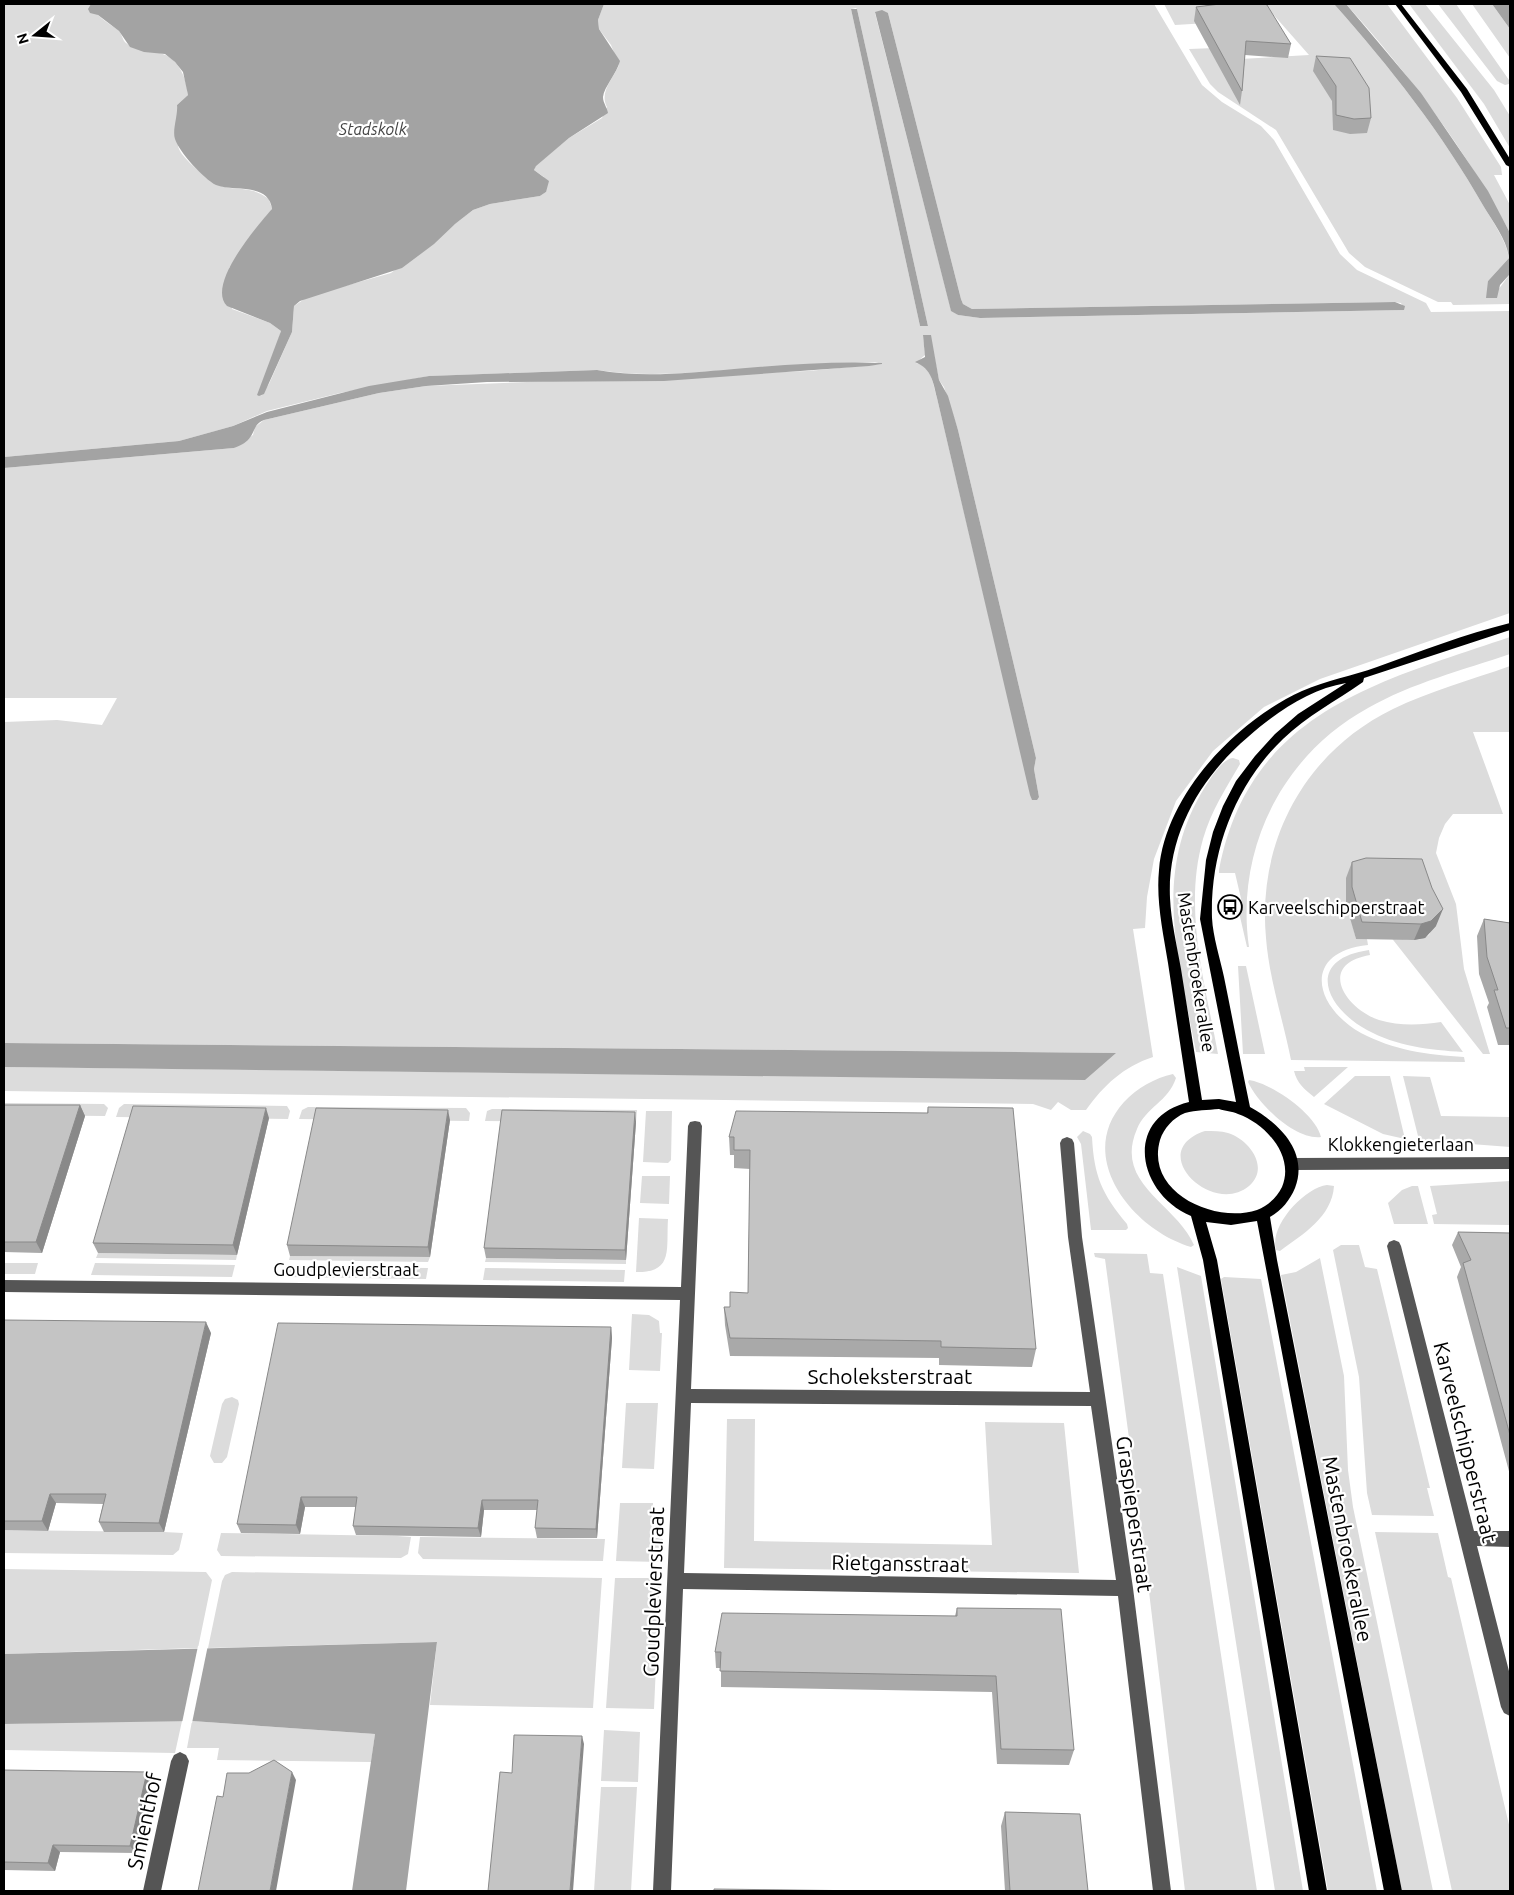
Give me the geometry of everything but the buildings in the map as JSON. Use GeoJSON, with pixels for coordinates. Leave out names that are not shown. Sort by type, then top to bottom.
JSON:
{"type":"FeatureCollection","features":[{"type":"Feature","properties":{"kind":"main road"},"geometry":{"type":"LineString","coordinates":[[1398,4],[1464,91],[1510,165]]}},
{"type":"Feature","properties":{"kind":"main road","name":"Mastenbroekerallee"},"geometry":{"type":"LineString","coordinates":[[1196,1105],[1164,899],[1165,873],[1170,840],[1200,781],[1219,757],[1245,734],[1272,714],[1312,690],[1332,682],[1363,676],[1510,626]]}},
{"type":"Feature","properties":{"kind":"main road","name":"Mastenbroekerallee"},"geometry":{"type":"LineString","coordinates":[[1244,1110],[1206,919],[1206,889],[1220,825],[1234,795],[1252,767],[1276,740],[1302,717],[1363,676]]}},
{"type":"Feature","properties":{"kind":"main road"},"geometry":{"type":"LineString","coordinates":[[1219,1104],[1244,1110],[1267,1124],[1284,1142],[1293,1164],[1291,1184],[1281,1202],[1263,1214],[1243,1220],[1220,1219],[1197,1213],[1176,1200],[1159,1182],[1150,1162],[1150,1142],[1159,1125],[1174,1112],[1196,1105],[1219,1104]]}},
{"type":"Feature","properties":{"kind":"main road"},"geometry":{"type":"LineString","coordinates":[[1197,1213],[1210,1260],[1318,1891]]}},
{"type":"Feature","properties":{"kind":"main road","name":"Mastenbroekerallee"},"geometry":{"type":"LineString","coordinates":[[1263,1214],[1270,1260],[1393,1891]]}},
{"type":"Feature","properties":{"kind":"street","name":"Goudplevierstraat"},"geometry":{"type":"LineString","coordinates":[[662,1891],[695,1126]]}},
{"type":"Feature","properties":{"kind":"street","name":"Graspieperstraat"},"geometry":{"type":"LineString","coordinates":[[1067,1143],[1075,1237],[1096,1399],[1125,1588],[1162,1891]]}},
{"type":"Feature","properties":{"kind":"street","name":"Klokkengieterlaan"},"geometry":{"type":"LineString","coordinates":[[1293,1164],[1510,1163]]}},
{"type":"Feature","properties":{"kind":"street","name":"Karveelschipperstraat"},"geometry":{"type":"LineString","coordinates":[[1394,1246],[1510,1707]]}},
{"type":"Feature","properties":{"kind":"street","name":"Goudplevierstraat"},"geometry":{"type":"LineString","coordinates":[[4,1286],[599,1291],[688,1294]]}},
{"type":"Feature","properties":{"kind":"street","name":"Scholeksterstraat"},"geometry":{"type":"LineString","coordinates":[[683,1396],[1096,1399]]}},
{"type":"Feature","properties":{"kind":"street"},"geometry":{"type":"LineString","coordinates":[[1468,1538],[1510,1538]]}},
{"type":"Feature","properties":{"kind":"street","name":"Rietgansstraat"},"geometry":{"type":"LineString","coordinates":[[675,1581],[1125,1588]]}},
{"type":"Feature","properties":{"kind":"street","name":"Smienthof"},"geometry":{"type":"LineString","coordinates":[[152,1891],[180,1761]]}},
{"type":"Feature","properties":{"kind":"shaded area"},"geometry":{"type":"Polygon","coordinates":[[[4,4],[91,4],[98,15],[118,30],[129,46],[169,57],[175,62],[182,73],[188,95],[177,105],[177,141],[180,151],[200,172],[214,182],[225,187],[252,191],[269,199],[272,209],[229,268],[232,309],[270,323],[281,331],[261,396],[269,384],[292,332],[294,306],[309,296],[391,273],[473,210],[490,204],[540,196],[546,192],[544,177],[534,170],[536,165],[569,138],[602,118],[607,107],[605,101],[606,91],[619,65],[611,45],[599,29],[598,20],[604,4],[1154,4],[1202,85],[1222,102],[1261,126],[1274,140],[1340,254],[1357,270],[1426,303],[1431,312],[1510,311],[1510,613],[1320,679],[1264,707],[1213,751],[1176,801],[1154,859],[1147,897],[1145,928],[1133,929],[1153,1057],[1132,1066],[1115,1078],[1086,1110],[1071,1110],[1058,1102],[1051,1110],[1033,1104],[4,1091],[4,1067],[983,1078],[1115,1053],[4,1043],[4,722],[57,720],[102,725],[117,698],[4,698],[4,468],[234,448],[253,435],[255,427],[264,420],[379,393],[426,386],[808,371],[882,364],[875,362],[671,374],[634,374],[597,370],[429,376],[340,393],[267,411],[233,426],[179,441],[4,457],[4,4]],[[851,9],[920,326],[928,326],[857,9],[851,9]],[[875,13],[951,310],[958,315],[980,318],[1404,310],[1401,303],[1394,302],[972,309],[963,304],[888,13],[875,13]],[[923,335],[925,355],[916,363],[929,372],[934,387],[1032,799],[1039,797],[1034,769],[1036,758],[958,430],[944,387],[939,380],[930,335],[923,335]]]}},
{"type":"Feature","properties":{"kind":"shaded area"},"geometry":{"type":"Polygon","coordinates":[[[1164,4],[1256,4],[1208,23],[1175,25],[1164,4]]]}},
{"type":"Feature","properties":{"kind":"shaded area"},"geometry":{"type":"Polygon","coordinates":[[[1264,4],[1334,4],[1375,52],[1433,127],[1499,231],[1509,258],[1488,281],[1498,290],[1510,274],[1510,304],[1453,305],[1451,302],[1438,302],[1365,267],[1349,253],[1276,130],[1218,92],[1210,84],[1189,49],[1215,48],[1222,60],[1309,55],[1264,4]]]}},
{"type":"Feature","properties":{"kind":"shaded area"},"geometry":{"type":"Polygon","coordinates":[[[1346,4],[1387,4],[1457,98],[1501,167],[1502,175],[1494,175],[1510,205],[1510,233],[1475,172],[1435,114],[1414,85],[1346,4]]]}},
{"type":"Feature","properties":{"kind":"shaded area"},"geometry":{"type":"Polygon","coordinates":[[[1409,4],[1425,4],[1494,90],[1510,116],[1510,148],[1484,104],[1409,4]]]}},
{"type":"Feature","properties":{"kind":"shaded area"},"geometry":{"type":"Polygon","coordinates":[[[1438,4],[1456,4],[1509,80],[1509,84],[1505,85],[1497,81],[1438,4]]]}},
{"type":"Feature","properties":{"kind":"shaded area"},"geometry":{"type":"Polygon","coordinates":[[[1472,4],[1492,4],[1510,29],[1510,58],[1472,4]]]}},
{"type":"Feature","properties":{"kind":"shaded area"},"geometry":{"type":"Polygon","coordinates":[[[1510,637],[1510,654],[1438,678],[1385,699],[1338,728],[1311,752],[1289,779],[1271,809],[1258,841],[1250,875],[1247,911],[1249,947],[1247,947],[1238,908],[1243,907],[1235,873],[1219,873],[1219,870],[1235,816],[1259,773],[1289,739],[1326,711],[1368,689],[1413,670],[1510,637]]]}},
{"type":"Feature","properties":{"kind":"shaded area"},"geometry":{"type":"Polygon","coordinates":[[[1510,666],[1510,732],[1473,732],[1503,814],[1453,814],[1445,824],[1439,838],[1436,853],[1456,904],[1464,969],[1490,1054],[1483,1054],[1390,936],[1405,940],[1424,938],[1429,935],[1434,924],[1347,903],[1356,939],[1367,939],[1368,945],[1347,950],[1332,958],[1324,969],[1322,981],[1325,995],[1333,1009],[1345,1022],[1373,1039],[1411,1051],[1464,1057],[1465,1062],[1291,1060],[1270,968],[1266,938],[1265,902],[1270,867],[1279,834],[1293,803],[1312,775],[1335,749],[1362,727],[1393,709],[1436,691],[1510,666]]]}},
{"type":"Feature","properties":{"kind":"shaded area"},"geometry":{"type":"Polygon","coordinates":[[[1233,758],[1239,760],[1240,764],[1219,800],[1206,829],[1197,866],[1195,893],[1198,946],[1218,1054],[1196,1052],[1177,950],[1174,884],[1178,852],[1188,819],[1214,774],[1221,765],[1233,758]]]}},
{"type":"Feature","properties":{"kind":"shaded area"},"geometry":{"type":"Polygon","coordinates":[[[1369,950],[1370,955],[1354,960],[1344,967],[1340,976],[1347,997],[1355,1006],[1366,1014],[1387,1022],[1426,1024],[1441,1022],[1463,1052],[1438,1050],[1390,1040],[1367,1030],[1340,1009],[1332,997],[1328,984],[1329,973],[1336,963],[1349,955],[1369,950]]]}},
{"type":"Feature","properties":{"kind":"shaded area"},"geometry":{"type":"Polygon","coordinates":[[[1238,966],[1246,966],[1265,1054],[1243,1054],[1238,966]]]}},
{"type":"Feature","properties":{"kind":"shaded area"},"geometry":{"type":"Polygon","coordinates":[[[1304,1067],[1348,1067],[1314,1097],[1301,1086],[1295,1075],[1294,1071],[1305,1071],[1304,1067]]]}},
{"type":"Feature","properties":{"kind":"shaded area"},"geometry":{"type":"Polygon","coordinates":[[[1173,1074],[1176,1078],[1168,1093],[1146,1115],[1137,1129],[1132,1148],[1133,1165],[1140,1179],[1150,1192],[1186,1230],[1194,1245],[1191,1247],[1169,1238],[1149,1225],[1131,1208],[1117,1189],[1108,1168],[1105,1145],[1110,1123],[1124,1102],[1147,1084],[1173,1074]]]}},
{"type":"Feature","properties":{"kind":"shaded area"},"geometry":{"type":"Polygon","coordinates":[[[1355,1076],[1390,1076],[1405,1139],[1383,1134],[1324,1104],[1355,1076]]]}},
{"type":"Feature","properties":{"kind":"shaded area"},"geometry":{"type":"Polygon","coordinates":[[[1403,1076],[1430,1077],[1441,1116],[1510,1117],[1510,1147],[1419,1140],[1403,1076]]]}},
{"type":"Feature","properties":{"kind":"shaded area"},"geometry":{"type":"Polygon","coordinates":[[[1249,1080],[1269,1087],[1291,1101],[1311,1119],[1321,1137],[1300,1133],[1278,1119],[1253,1091],[1248,1082],[1249,1080]]]}},
{"type":"Feature","properties":{"kind":"shaded area"},"geometry":{"type":"Polygon","coordinates":[[[4,1103],[104,1104],[108,1108],[105,1116],[4,1115],[4,1103]]]}},
{"type":"Feature","properties":{"kind":"shaded area"},"geometry":{"type":"Polygon","coordinates":[[[124,1104],[287,1106],[290,1111],[288,1119],[116,1117],[119,1108],[124,1104]]]}},
{"type":"Feature","properties":{"kind":"shaded area"},"geometry":{"type":"Polygon","coordinates":[[[308,1107],[466,1108],[470,1113],[469,1121],[299,1119],[302,1110],[308,1107]]]}},
{"type":"Feature","properties":{"kind":"shaded area"},"geometry":{"type":"Polygon","coordinates":[[[492,1109],[637,1110],[636,1122],[485,1121],[487,1111],[492,1109]]]}},
{"type":"Feature","properties":{"kind":"shaded area"},"geometry":{"type":"Polygon","coordinates":[[[646,1111],[672,1111],[671,1160],[668,1163],[643,1162],[646,1111]]]}},
{"type":"Feature","properties":{"kind":"shaded area"},"geometry":{"type":"Polygon","coordinates":[[[1083,1131],[1092,1137],[1097,1174],[1105,1194],[1127,1224],[1128,1228],[1126,1230],[1091,1230],[1081,1144],[1077,1137],[1083,1131]]]}},
{"type":"Feature","properties":{"kind":"shaded area"},"geometry":{"type":"Polygon","coordinates":[[[1205,1131],[1228,1133],[1244,1142],[1250,1148],[1255,1155],[1258,1171],[1255,1179],[1249,1186],[1234,1193],[1218,1193],[1203,1187],[1190,1178],[1182,1165],[1181,1152],[1188,1140],[1205,1131]]]}},
{"type":"Feature","properties":{"kind":"shaded area"},"geometry":{"type":"Polygon","coordinates":[[[642,1176],[670,1176],[669,1204],[640,1203],[642,1176]]]}},
{"type":"Feature","properties":{"kind":"shaded area"},"geometry":{"type":"Polygon","coordinates":[[[1510,1181],[1510,1225],[1434,1224],[1432,1215],[1437,1214],[1430,1186],[1510,1181]]]}},
{"type":"Feature","properties":{"kind":"shaded area"},"geometry":{"type":"Polygon","coordinates":[[[1327,1185],[1334,1186],[1328,1207],[1322,1216],[1298,1238],[1280,1251],[1276,1250],[1275,1240],[1278,1230],[1290,1210],[1308,1193],[1327,1185]]]}},
{"type":"Feature","properties":{"kind":"shaded area"},"geometry":{"type":"Polygon","coordinates":[[[1418,1186],[1428,1224],[1394,1224],[1388,1203],[1402,1190],[1418,1186]]]}},
{"type":"Feature","properties":{"kind":"shaded area"},"geometry":{"type":"Polygon","coordinates":[[[639,1218],[668,1219],[667,1249],[666,1257],[657,1268],[636,1272],[639,1218]]]}},
{"type":"Feature","properties":{"kind":"shaded area"},"geometry":{"type":"Polygon","coordinates":[[[1341,1245],[1359,1245],[1365,1267],[1377,1269],[1430,1488],[1427,1488],[1434,1516],[1372,1515],[1367,1493],[1359,1377],[1333,1250],[1341,1245]]]}},
{"type":"Feature","properties":{"kind":"shaded area"},"geometry":{"type":"Polygon","coordinates":[[[98,1253],[237,1255],[236,1260],[96,1258],[98,1253]]]}},
{"type":"Feature","properties":{"kind":"shaded area"},"geometry":{"type":"Polygon","coordinates":[[[1094,1253],[1147,1254],[1150,1273],[1163,1274],[1257,1891],[1185,1891],[1144,1550],[1105,1259],[1095,1257],[1094,1253]]]}},
{"type":"Feature","properties":{"kind":"shaded area"},"geometry":{"type":"Polygon","coordinates":[[[290,1256],[430,1257],[428,1262],[289,1260],[290,1256]]]}},
{"type":"Feature","properties":{"kind":"shaded area"},"geometry":{"type":"Polygon","coordinates":[[[486,1258],[626,1260],[626,1264],[485,1262],[486,1258]]]}},
{"type":"Feature","properties":{"kind":"shaded area"},"geometry":{"type":"Polygon","coordinates":[[[1320,1258],[1344,1376],[1348,1470],[1353,1507],[1433,1891],[1402,1891],[1281,1275],[1296,1272],[1320,1258]]]}},
{"type":"Feature","properties":{"kind":"shaded area"},"geometry":{"type":"Polygon","coordinates":[[[4,1263],[38,1263],[35,1274],[4,1274],[4,1263]]]}},
{"type":"Feature","properties":{"kind":"shaded area"},"geometry":{"type":"Polygon","coordinates":[[[95,1263],[235,1265],[232,1277],[91,1275],[95,1263]]]}},
{"type":"Feature","properties":{"kind":"shaded area"},"geometry":{"type":"Polygon","coordinates":[[[288,1266],[428,1268],[426,1279],[285,1277],[288,1266]]]}},
{"type":"Feature","properties":{"kind":"shaded area"},"geometry":{"type":"Polygon","coordinates":[[[1177,1267],[1201,1276],[1303,1891],[1275,1891],[1177,1267]]]}},
{"type":"Feature","properties":{"kind":"shaded area"},"geometry":{"type":"Polygon","coordinates":[[[485,1268],[625,1270],[624,1282],[483,1280],[485,1268]]]}},
{"type":"Feature","properties":{"kind":"shaded area"},"geometry":{"type":"Polygon","coordinates":[[[1224,1277],[1261,1279],[1377,1891],[1328,1891],[1221,1279],[1224,1277]]]}},
{"type":"Feature","properties":{"kind":"shaded area"},"geometry":{"type":"Polygon","coordinates":[[[632,1314],[649,1315],[659,1321],[660,1333],[662,1333],[660,1371],[629,1370],[632,1314]]]}},
{"type":"Feature","properties":{"kind":"shaded area"},"geometry":{"type":"Polygon","coordinates":[[[232,1397],[238,1400],[239,1404],[227,1457],[222,1463],[214,1463],[210,1456],[222,1404],[225,1399],[232,1397]]]}},
{"type":"Feature","properties":{"kind":"shaded area"},"geometry":{"type":"Polygon","coordinates":[[[626,1403],[658,1403],[654,1469],[622,1468],[626,1403]]]}},
{"type":"Feature","properties":{"kind":"shaded area"},"geometry":{"type":"Polygon","coordinates":[[[727,1419],[755,1419],[754,1541],[992,1545],[985,1422],[1064,1423],[1079,1573],[724,1568],[727,1419]]]}},
{"type":"Feature","properties":{"kind":"shaded area"},"geometry":{"type":"Polygon","coordinates":[[[620,1503],[653,1503],[651,1537],[663,1539],[661,1562],[616,1561],[620,1503]]]}},
{"type":"Feature","properties":{"kind":"shaded area"},"geometry":{"type":"Polygon","coordinates":[[[4,1530],[183,1533],[179,1550],[173,1555],[4,1553],[4,1530]]]}},
{"type":"Feature","properties":{"kind":"shaded area"},"geometry":{"type":"Polygon","coordinates":[[[1375,1532],[1438,1533],[1448,1577],[1451,1578],[1510,1829],[1510,1891],[1452,1891],[1375,1532]]]}},
{"type":"Feature","properties":{"kind":"shaded area"},"geometry":{"type":"Polygon","coordinates":[[[221,1533],[411,1537],[408,1554],[401,1558],[221,1556],[217,1550],[221,1533]]]}},
{"type":"Feature","properties":{"kind":"shaded area"},"geometry":{"type":"Polygon","coordinates":[[[420,1537],[605,1539],[603,1561],[423,1559],[418,1553],[420,1537]]]}},
{"type":"Feature","properties":{"kind":"shaded area"},"geometry":{"type":"Polygon","coordinates":[[[4,1569],[206,1572],[212,1580],[198,1648],[4,1654],[4,1569]]]}},
{"type":"Feature","properties":{"kind":"shaded area"},"geometry":{"type":"Polygon","coordinates":[[[232,1572],[602,1578],[593,1708],[430,1705],[437,1642],[208,1648],[222,1581],[225,1575],[232,1572]]]}},
{"type":"Feature","properties":{"kind":"shaded area"},"geometry":{"type":"Polygon","coordinates":[[[615,1578],[660,1578],[654,1709],[606,1708],[615,1578]]]}},
{"type":"Feature","properties":{"kind":"shaded area"},"geometry":{"type":"Polygon","coordinates":[[[146,1720],[182,1721],[175,1753],[4,1750],[4,1724],[146,1720]]]}},
{"type":"Feature","properties":{"kind":"shaded area"},"geometry":{"type":"Polygon","coordinates":[[[192,1721],[375,1734],[371,1762],[217,1760],[219,1748],[187,1748],[192,1721]]]}},
{"type":"Feature","properties":{"kind":"shaded area"},"geometry":{"type":"Polygon","coordinates":[[[604,1730],[640,1732],[638,1782],[601,1781],[604,1730]]]}},
{"type":"Feature","properties":{"kind":"shaded area"},"geometry":{"type":"Polygon","coordinates":[[[601,1787],[637,1787],[631,1891],[594,1891],[601,1787]]]}},
{"type":"Feature","properties":{"kind":"water","name":"Stadskolk"},"geometry":{"type":"Polygon","coordinates":[[[91,4],[604,4],[598,20],[599,29],[620,61],[603,97],[608,113],[569,138],[536,166],[534,170],[549,181],[546,192],[540,196],[490,204],[473,210],[434,244],[402,268],[300,301],[294,306],[292,332],[264,394],[259,396],[257,395],[281,331],[270,323],[227,306],[222,296],[223,284],[236,256],[272,209],[269,201],[257,191],[216,185],[192,165],[181,151],[174,135],[177,105],[188,95],[183,72],[165,54],[144,52],[130,47],[119,31],[98,15],[90,13],[88,9],[91,4]]]}},
{"type":"Feature","properties":{"kind":"water"},"geometry":{"type":"Polygon","coordinates":[[[1334,4],[1346,4],[1421,93],[1488,191],[1510,233],[1510,274],[1500,285],[1497,298],[1486,298],[1488,281],[1509,258],[1506,245],[1499,231],[1433,127],[1395,76],[1334,4]]]}},
{"type":"Feature","properties":{"kind":"water"},"geometry":{"type":"Polygon","coordinates":[[[1492,4],[1510,4],[1510,29],[1492,4]]]}},
{"type":"Feature","properties":{"kind":"water"},"geometry":{"type":"Polygon","coordinates":[[[851,9],[857,9],[928,326],[920,326],[851,9]]]}},
{"type":"Feature","properties":{"kind":"water"},"geometry":{"type":"Polygon","coordinates":[[[882,10],[888,13],[963,304],[972,309],[1395,302],[1405,306],[1404,310],[980,318],[958,315],[951,311],[875,12],[882,10]]]}},
{"type":"Feature","properties":{"kind":"water"},"geometry":{"type":"Polygon","coordinates":[[[923,335],[931,335],[939,380],[948,396],[958,430],[1036,758],[1034,769],[1039,797],[1037,800],[1032,800],[1030,795],[934,387],[931,377],[925,368],[915,362],[925,357],[923,335]]]}},
{"type":"Feature","properties":{"kind":"water"},"geometry":{"type":"Polygon","coordinates":[[[882,363],[869,366],[664,381],[487,382],[426,386],[379,393],[264,420],[256,426],[247,441],[234,448],[4,468],[4,457],[179,441],[233,426],[267,412],[369,386],[429,376],[597,370],[631,374],[665,374],[808,364],[882,363]]]}},
{"type":"Feature","properties":{"kind":"water"},"geometry":{"type":"Polygon","coordinates":[[[4,1043],[1116,1053],[1085,1080],[4,1067],[4,1043]]]}},
{"type":"Feature","properties":{"kind":"water"},"geometry":{"type":"Polygon","coordinates":[[[437,1642],[406,1891],[352,1891],[375,1734],[192,1721],[4,1724],[4,1654],[437,1642]]]}},
{"type":"Feature","properties":{"kind":"pier"},"geometry":{"type":"Polygon","coordinates":[[[208,1645],[192,1723],[182,1723],[198,1646],[208,1645]]]}},
{"type":"Feature","properties":{"kind":"place","name":"Karveelschipperstraat"},"geometry":{"type":"Point","coordinates":[1230,907]}}]}
